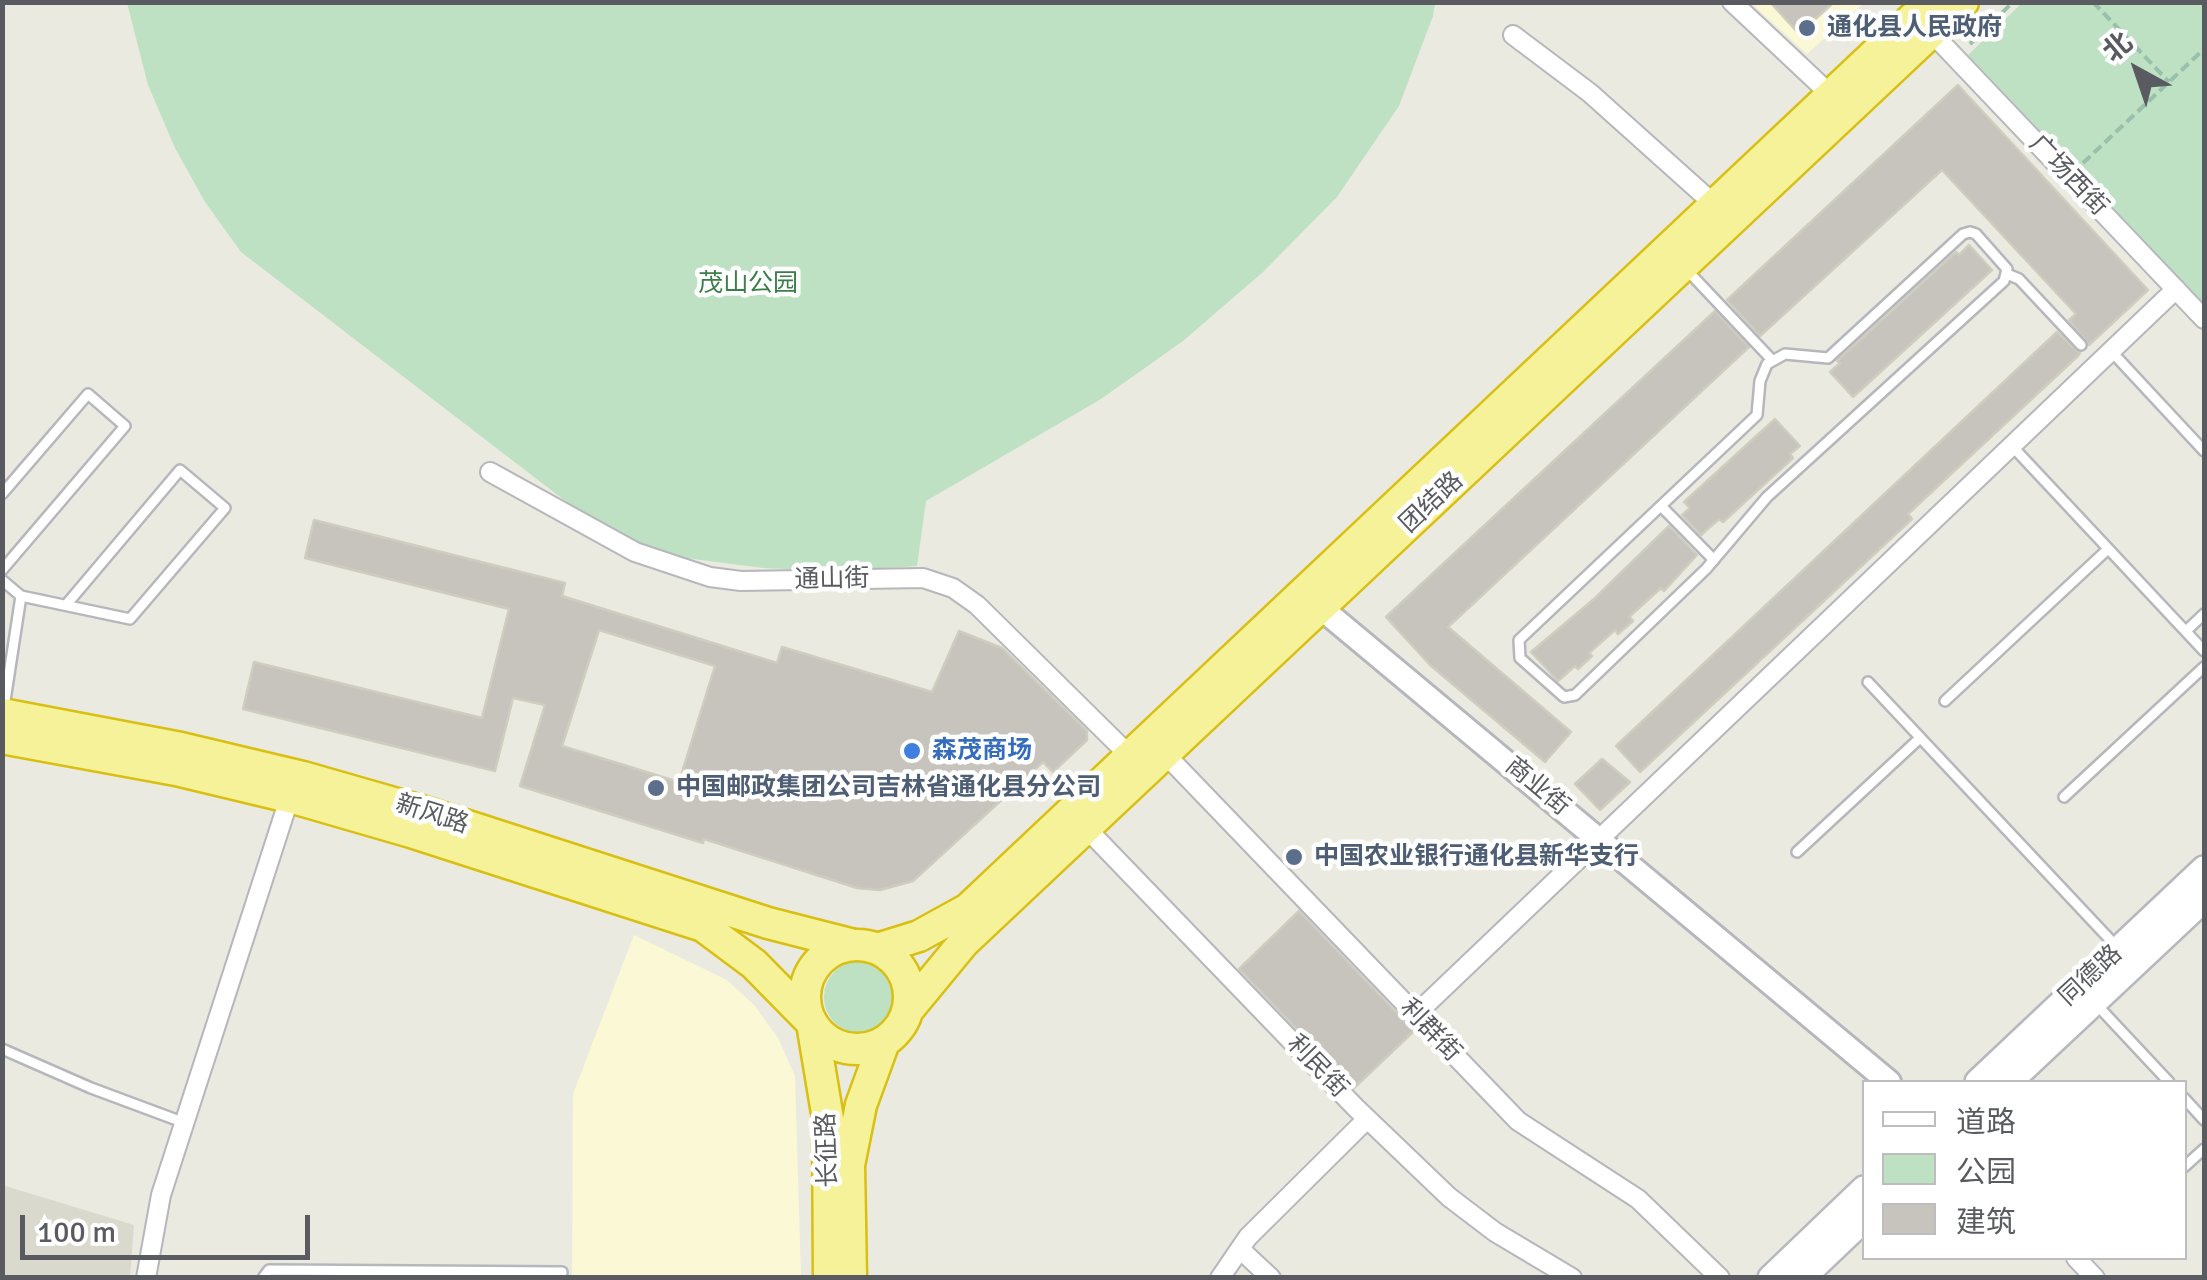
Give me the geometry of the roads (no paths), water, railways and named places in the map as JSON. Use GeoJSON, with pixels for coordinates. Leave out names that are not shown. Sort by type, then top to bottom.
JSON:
{"type":"FeatureCollection","features":[{"type":"Feature","properties":{"kind":"highway","name":"团结路"},"geometry":{"type":"LineString","coordinates":[[866,947],[919,936],[968,909],[1832,95],[1930,18],[1963,2]]}},
{"type":"Feature","properties":{"kind":"highway","name":"团结路"},"geometry":{"type":"LineString","coordinates":[[908,1010],[964,942],[1684,266],[1930,18]]}},
{"type":"Feature","properties":{"kind":"highway","name":"新风路"},"geometry":{"type":"LineString","coordinates":[[3,714],[181,748],[411,832],[703,926],[754,964],[812,1023]]}},
{"type":"Feature","properties":{"kind":"highway","name":"新风路"},"geometry":{"type":"LineString","coordinates":[[2,738],[418,810],[768,923],[866,947]]}},
{"type":"Feature","properties":{"kind":"highway"},"geometry":{"type":"LineString","coordinates":[[843,947],[866,947],[896,961],[902,970],[908,983],[908,1010],[895,1034],[884,1042],[871,1047],[844,1047],[832,1042],[812,1023],[806,1001],[809,978],[823,958],[843,947]]}},
{"type":"Feature","properties":{"kind":"highway","name":"长征路"},"geometry":{"type":"LineString","coordinates":[[812,1023],[828,1118],[829,1278]]}},
{"type":"Feature","properties":{"kind":"highway","name":"长征路"},"geometry":{"type":"LineString","coordinates":[[851,1278],[849,1165],[862,1104],[884,1042]]}},
{"type":"Feature","properties":{"kind":"main road","name":"同德路"},"geometry":{"type":"LineString","coordinates":[[1980,1080],[2204,869]]}},
{"type":"Feature","properties":{"kind":"main road","name":"同德路"},"geometry":{"type":"LineString","coordinates":[[2012,1080],[2204,899]]}},
{"type":"Feature","properties":{"kind":"main road"},"geometry":{"type":"LineString","coordinates":[[1771,1278],[1862,1191]]}},
{"type":"Feature","properties":{"kind":"main road"},"geometry":{"type":"LineString","coordinates":[[1802,1278],[1862,1221]]}},
{"type":"Feature","properties":{"kind":"street"},"geometry":{"type":"LineString","coordinates":[[1732,2],[1832,95]]}},
{"type":"Feature","properties":{"kind":"street","name":"广场西街"},"geometry":{"type":"LineString","coordinates":[[1930,18],[1955,58],[2204,319]]}},
{"type":"Feature","properties":{"kind":"street"},"geometry":{"type":"LineString","coordinates":[[1512,35],[1590,93],[1715,205]]}},
{"type":"Feature","properties":{"kind":"street"},"geometry":{"type":"LineString","coordinates":[[1415,1015],[2176,289]]}},
{"type":"Feature","properties":{"kind":"street","name":"通山街"},"geometry":{"type":"LineString","coordinates":[[490,472],[624,546],[680,569],[740,582],[923,578],[953,588],[976,604],[1130,756]]}},
{"type":"Feature","properties":{"kind":"street","name":"商业街"},"geometry":{"type":"LineString","coordinates":[[1321,608],[1887,1080]]}},
{"type":"Feature","properties":{"kind":"street","name":"利群街"},"geometry":{"type":"LineString","coordinates":[[1166,754],[1518,1121],[1638,1199],[1720,1278]]}},
{"type":"Feature","properties":{"kind":"street"},"geometry":{"type":"LineString","coordinates":[[146,1278],[162,1195],[293,786]]}},
{"type":"Feature","properties":{"kind":"street","name":"利民街"},"geometry":{"type":"LineString","coordinates":[[1087,829],[1368,1119],[1471,1215],[1572,1278]]}},
{"type":"Feature","properties":{"kind":"street"},"geometry":{"type":"LineString","coordinates":[[1220,1278],[1248,1237],[1368,1119]]}},
{"type":"Feature","properties":{"kind":"street"},"geometry":{"type":"LineString","coordinates":[[1240,1250],[1271,1278]]}},
{"type":"Feature","properties":{"kind":"lane"},"geometry":{"type":"LineString","coordinates":[[1966,232],[1976,234],[2007,269],[1990,294],[1766,497],[1714,560],[1576,695],[1564,697],[1520,658],[1519,640],[1757,415],[1760,380],[1772,360],[1794,353],[1828,358],[1966,232]]}},
{"type":"Feature","properties":{"kind":"lane"},"geometry":{"type":"LineString","coordinates":[[1684,266],[1772,360]]}},
{"type":"Feature","properties":{"kind":"lane"},"geometry":{"type":"LineString","coordinates":[[2007,274],[2019,278],[2081,345]]}},
{"type":"Feature","properties":{"kind":"lane"},"geometry":{"type":"LineString","coordinates":[[2111,351],[2204,452]]}},
{"type":"Feature","properties":{"kind":"lane"},"geometry":{"type":"LineString","coordinates":[[2,494],[88,394],[126,426],[2,570]]}},
{"type":"Feature","properties":{"kind":"lane"},"geometry":{"type":"LineString","coordinates":[[2012,446],[2204,651]]}},
{"type":"Feature","properties":{"kind":"lane"},"geometry":{"type":"LineString","coordinates":[[2,580],[21,596],[130,619],[225,508],[180,470],[66,605]]}},
{"type":"Feature","properties":{"kind":"lane"},"geometry":{"type":"LineString","coordinates":[[1661,506],[1714,560]]}},
{"type":"Feature","properties":{"kind":"lane"},"geometry":{"type":"LineString","coordinates":[[1946,701],[2108,549]]}},
{"type":"Feature","properties":{"kind":"lane"},"geometry":{"type":"LineString","coordinates":[[3,714],[21,596]]}},
{"type":"Feature","properties":{"kind":"lane"},"geometry":{"type":"LineString","coordinates":[[2186,631],[2204,614]]}},
{"type":"Feature","properties":{"kind":"lane"},"geometry":{"type":"LineString","coordinates":[[2064,797],[2204,666]]}},
{"type":"Feature","properties":{"kind":"lane"},"geometry":{"type":"LineString","coordinates":[[1868,682],[2119,950]]}},
{"type":"Feature","properties":{"kind":"lane"},"geometry":{"type":"LineString","coordinates":[[1797,852],[1920,738]]}},
{"type":"Feature","properties":{"kind":"lane"},"geometry":{"type":"LineString","coordinates":[[2094,1002],[2168,1080]]}},
{"type":"Feature","properties":{"kind":"lane"},"geometry":{"type":"LineString","coordinates":[[2,1049],[184,1123]]}},
{"type":"Feature","properties":{"kind":"lane"},"geometry":{"type":"LineString","coordinates":[[2187,1101],[2204,1120]]}},
{"type":"Feature","properties":{"kind":"lane"},"geometry":{"type":"LineString","coordinates":[[264,1278],[270,1270],[562,1272],[562,1278]]}},
{"type":"Feature","properties":{"kind":"place","name":"通化县人民政府"},"geometry":{"type":"Point","coordinates":[1807,28]}},
{"type":"Feature","properties":{"kind":"place","name":"森茂商场"},"geometry":{"type":"Point","coordinates":[912,751]}},
{"type":"Feature","properties":{"kind":"place","name":"中国邮政集团公司吉林省通化县分公司"},"geometry":{"type":"Point","coordinates":[656,788]}},
{"type":"Feature","properties":{"kind":"place","name":"中国农业银行通化县新华支行"},"geometry":{"type":"Point","coordinates":[1294,857]}},
{"type":"Feature","properties":{"kind":"park label","name":"茂山公园"},"geometry":{"type":"Point","coordinates":[748,284]}}]}
